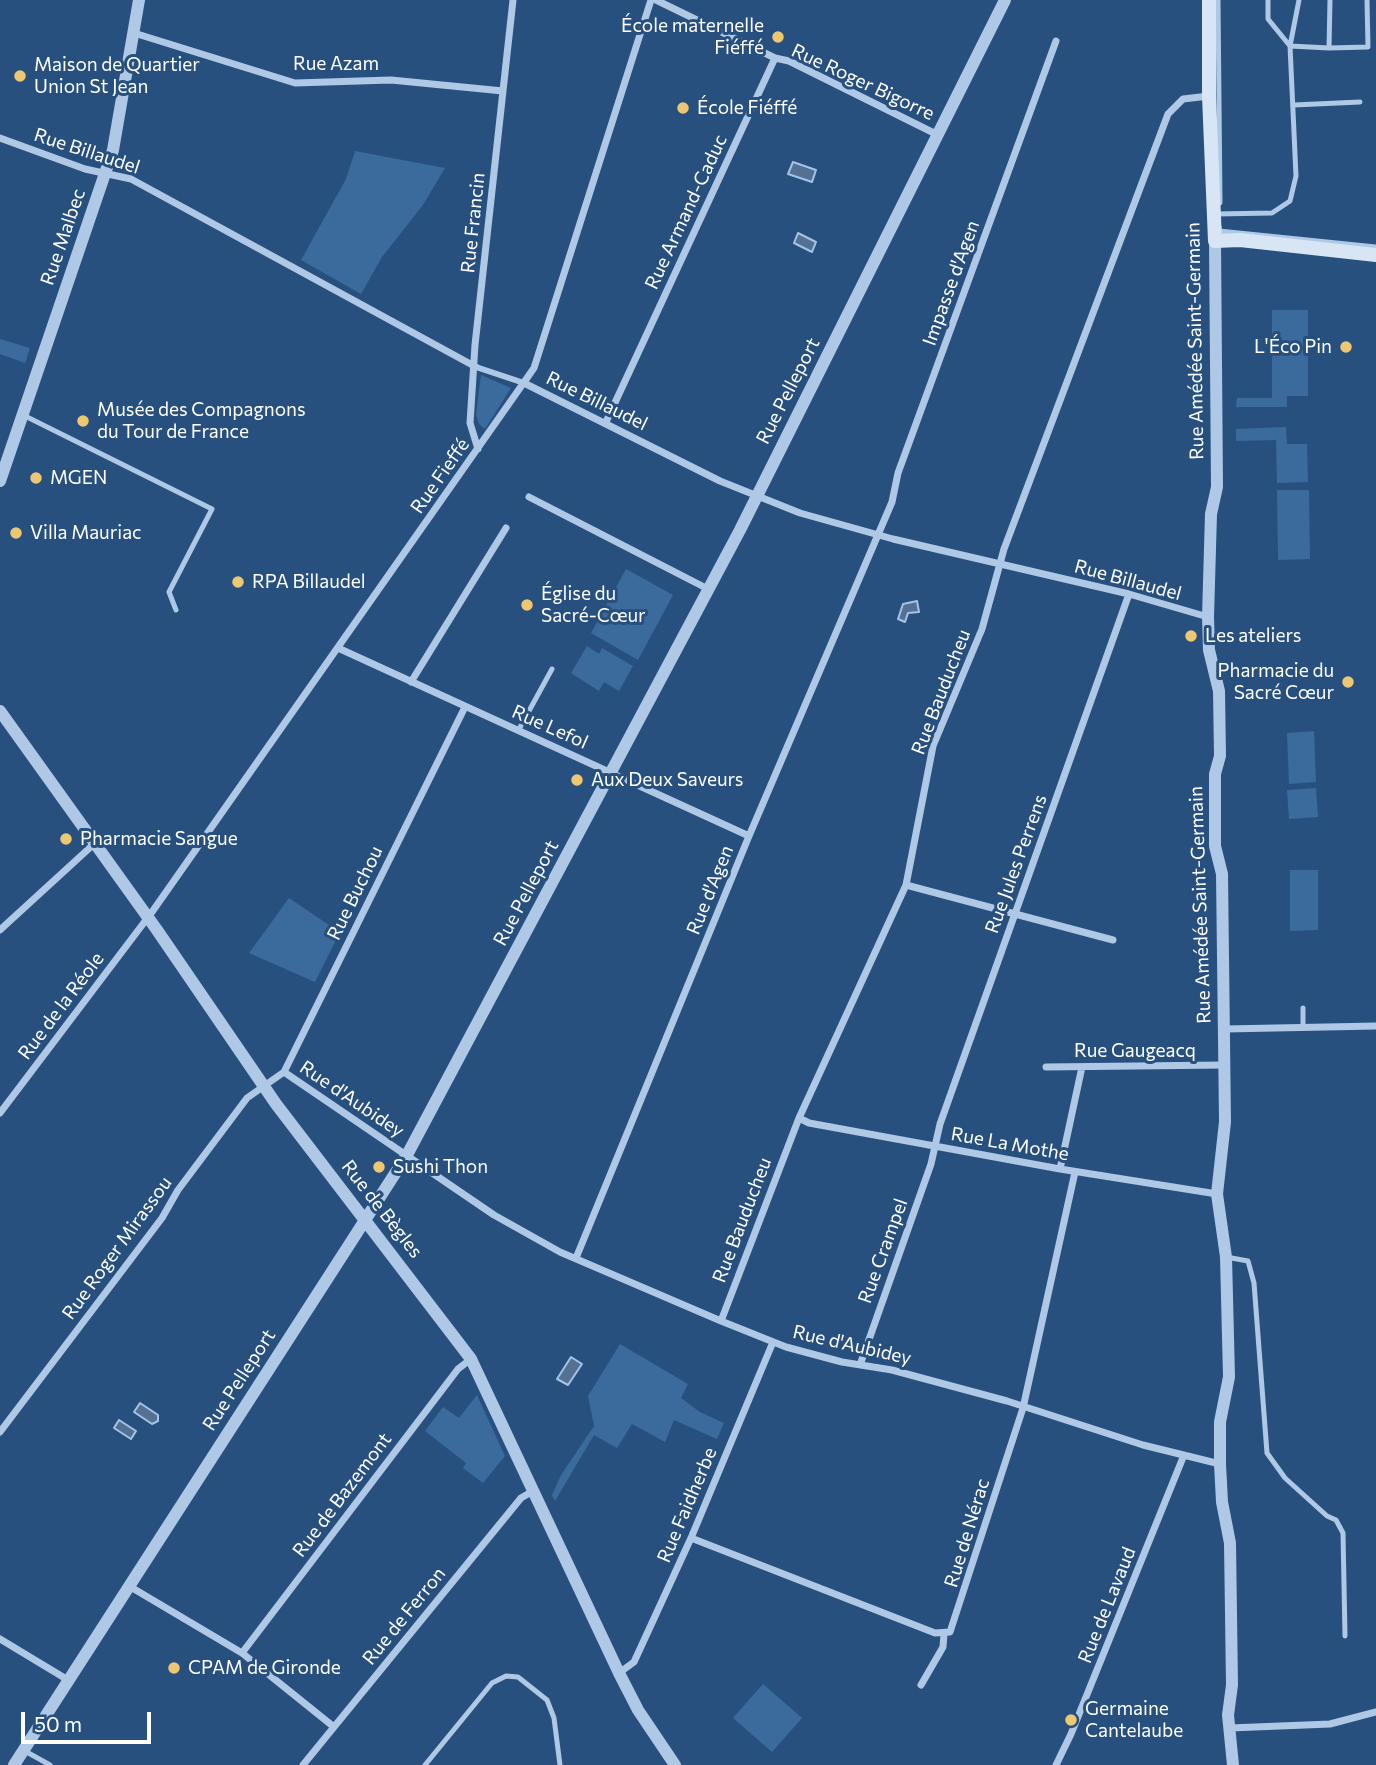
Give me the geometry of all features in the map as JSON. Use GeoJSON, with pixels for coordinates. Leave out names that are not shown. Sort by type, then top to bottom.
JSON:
{"type":"FeatureCollection","features":[{"type":"Feature","properties":{"kind":"main road","name":"Rue Amédée Saint-Germain"},"geometry":{"type":"LineString","coordinates":[[1209,0],[1209,96],[1217,236]]}},
{"type":"Feature","properties":{"kind":"main road"},"geometry":{"type":"LineString","coordinates":[[1217,236],[1376,255]]}},
{"type":"Feature","properties":{"kind":"street","name":"Rue Malbec"},"geometry":{"type":"LineString","coordinates":[[0,481],[106,174],[115,139],[139,0]]}},
{"type":"Feature","properties":{"kind":"street","name":"Rue Francin"},"geometry":{"type":"LineString","coordinates":[[478,449],[470,423],[476,367],[475,345],[513,0]]}},
{"type":"Feature","properties":{"kind":"street"},"geometry":{"type":"LineString","coordinates":[[654,0],[775,58]]}},
{"type":"Feature","properties":{"kind":"street","name":"Rue Fieffé"},"geometry":{"type":"LineString","coordinates":[[148,917],[534,368],[654,0]]}},
{"type":"Feature","properties":{"kind":"street","name":"Rue Pelleport"},"geometry":{"type":"LineString","coordinates":[[13,1765],[407,1155],[758,495],[1005,0]]}},
{"type":"Feature","properties":{"kind":"street","name":"Rue Azam"},"geometry":{"type":"LineString","coordinates":[[134,33],[295,83],[391,79],[503,91]]}},
{"type":"Feature","properties":{"kind":"street","name":"Impasse d'Agen"},"geometry":{"type":"LineString","coordinates":[[877,535],[892,502],[898,473],[1056,41]]}},
{"type":"Feature","properties":{"kind":"street","name":"Rue Roger Bigorre"},"geometry":{"type":"LineString","coordinates":[[775,58],[789,61],[938,135]]}},
{"type":"Feature","properties":{"kind":"street","name":"Rue Armand-Caduc"},"geometry":{"type":"LineString","coordinates":[[606,422],[775,58]]}},
{"type":"Feature","properties":{"kind":"street","name":"Rue Bauducheu"},"geometry":{"type":"LineString","coordinates":[[720,1321],[799,1118],[906,885],[933,747],[982,629],[1000,564],[1168,114],[1183,99],[1209,96]]}},
{"type":"Feature","properties":{"kind":"street","name":"Rue Billaudel"},"geometry":{"type":"LineString","coordinates":[[0,138],[106,174],[131,179],[476,367],[524,383],[720,481],[800,513],[877,535],[1129,594],[1208,617]]}},
{"type":"Feature","properties":{"kind":"street","name":"Rue Amédée Saint-Germain"},"geometry":{"type":"LineString","coordinates":[[1217,236],[1217,487],[1211,514],[1208,617],[1209,650],[1219,691],[1220,756],[1215,774],[1215,846],[1222,874],[1225,1122],[1217,1194],[1226,1257],[1230,1377],[1220,1422],[1220,1464],[1222,1502],[1230,1544],[1230,1728],[1233,1765]]}},
{"type":"Feature","properties":{"kind":"street"},"geometry":{"type":"LineString","coordinates":[[529,497],[708,589]]}},
{"type":"Feature","properties":{"kind":"street"},"geometry":{"type":"LineString","coordinates":[[411,682],[506,528]]}},
{"type":"Feature","properties":{"kind":"street","name":"Rue d'Agen"},"geometry":{"type":"LineString","coordinates":[[576,1258],[749,836],[877,535]]}},
{"type":"Feature","properties":{"kind":"street","name":"Rue Jules Perrens"},"geometry":{"type":"LineString","coordinates":[[935,1146],[940,1124],[1129,594]]}},
{"type":"Feature","properties":{"kind":"street","name":"Rue Lefol"},"geometry":{"type":"LineString","coordinates":[[338,648],[749,836]]}},
{"type":"Feature","properties":{"kind":"street","name":"Rue Buchou"},"geometry":{"type":"LineString","coordinates":[[284,1072],[464,707]]}},
{"type":"Feature","properties":{"kind":"street","name":"Rue de Bègles"},"geometry":{"type":"LineString","coordinates":[[0,711],[148,917],[263,1085],[471,1359],[619,1673],[638,1710],[675,1765]]}},
{"type":"Feature","properties":{"kind":"street"},"geometry":{"type":"LineString","coordinates":[[0,930],[95,843]]}},
{"type":"Feature","properties":{"kind":"street"},"geometry":{"type":"LineString","coordinates":[[906,885],[1113,940]]}},
{"type":"Feature","properties":{"kind":"street","name":"Rue de la Réole"},"geometry":{"type":"LineString","coordinates":[[0,1113],[148,917]]}},
{"type":"Feature","properties":{"kind":"street"},"geometry":{"type":"LineString","coordinates":[[1225,1028],[1376,1026]]}},
{"type":"Feature","properties":{"kind":"street","name":"Rue Gaugeacq"},"geometry":{"type":"LineString","coordinates":[[1046,1067],[1224,1065]]}},
{"type":"Feature","properties":{"kind":"street"},"geometry":{"type":"LineString","coordinates":[[1060,1169],[1083,1067]]}},
{"type":"Feature","properties":{"kind":"street"},"geometry":{"type":"LineString","coordinates":[[263,1085],[284,1072]]}},
{"type":"Feature","properties":{"kind":"street","name":"Rue d'Aubidey"},"geometry":{"type":"LineString","coordinates":[[284,1072],[495,1215],[560,1252],[720,1321],[773,1342],[860,1365],[892,1370],[1220,1464]]}},
{"type":"Feature","properties":{"kind":"street","name":"Rue Roger Mirassou"},"geometry":{"type":"LineString","coordinates":[[0,1432],[162,1218],[177,1190],[247,1098],[263,1085]]}},
{"type":"Feature","properties":{"kind":"street","name":"Rue La Mothe"},"geometry":{"type":"LineString","coordinates":[[799,1118],[809,1123],[1075,1172],[1217,1194]]}},
{"type":"Feature","properties":{"kind":"street","name":"Rue Crampel"},"geometry":{"type":"LineString","coordinates":[[860,1365],[935,1146]]}},
{"type":"Feature","properties":{"kind":"street","name":"Rue de Nérac"},"geometry":{"type":"LineString","coordinates":[[921,1685],[943,1647],[944,1634],[954,1627],[1023,1408],[1075,1172]]}},
{"type":"Feature","properties":{"kind":"street","name":"Rue Faidherbe"},"geometry":{"type":"LineString","coordinates":[[619,1673],[635,1662],[691,1538],[773,1342]]}},
{"type":"Feature","properties":{"kind":"street","name":"Rue de Bazemont"},"geometry":{"type":"LineString","coordinates":[[242,1653],[458,1368],[471,1359]]}},
{"type":"Feature","properties":{"kind":"street","name":"Rue de Lavaud"},"geometry":{"type":"LineString","coordinates":[[1056,1765],[1184,1455]]}},
{"type":"Feature","properties":{"kind":"street","name":"Rue de Ferron"},"geometry":{"type":"LineString","coordinates":[[303,1765],[521,1498],[533,1491]]}},
{"type":"Feature","properties":{"kind":"street"},"geometry":{"type":"LineString","coordinates":[[691,1538],[944,1634]]}},
{"type":"Feature","properties":{"kind":"street"},"geometry":{"type":"LineString","coordinates":[[129,1586],[242,1653],[334,1727]]}},
{"type":"Feature","properties":{"kind":"street"},"geometry":{"type":"LineString","coordinates":[[0,1639],[68,1680]]}},
{"type":"Feature","properties":{"kind":"street"},"geometry":{"type":"LineString","coordinates":[[1230,1728],[1330,1724],[1376,1712]]}},
{"type":"Feature","properties":{"kind":"lane","name":"Rue Amédée Saint-Germain"},"geometry":{"type":"LineString","coordinates":[[1216,214],[1218,0]]}},
{"type":"Feature","properties":{"kind":"lane"},"geometry":{"type":"LineString","coordinates":[[1268,0],[1268,19],[1290,46],[1329,48],[1368,47],[1367,0]]}},
{"type":"Feature","properties":{"kind":"lane"},"geometry":{"type":"LineString","coordinates":[[1216,214],[1272,213],[1290,201],[1296,176],[1290,46],[1298,0]]}},
{"type":"Feature","properties":{"kind":"lane"},"geometry":{"type":"LineString","coordinates":[[1329,48],[1330,0]]}},
{"type":"Feature","properties":{"kind":"lane"},"geometry":{"type":"LineString","coordinates":[[1294,105],[1360,102]]}},
{"type":"Feature","properties":{"kind":"lane"},"geometry":{"type":"LineString","coordinates":[[1217,236],[1376,247]]}},
{"type":"Feature","properties":{"kind":"lane"},"geometry":{"type":"LineString","coordinates":[[23,415],[212,509],[169,592],[177,610]]}},
{"type":"Feature","properties":{"kind":"lane"},"geometry":{"type":"LineString","coordinates":[[518,731],[552,669]]}},
{"type":"Feature","properties":{"kind":"lane"},"geometry":{"type":"LineString","coordinates":[[1303,1009],[1303,1028]]}},
{"type":"Feature","properties":{"kind":"lane"},"geometry":{"type":"LineString","coordinates":[[1226,1257],[1248,1261],[1254,1283],[1267,1453],[1285,1478],[1327,1516],[1336,1520],[1343,1533],[1345,1636]]}},
{"type":"Feature","properties":{"kind":"lane"},"geometry":{"type":"LineString","coordinates":[[425,1765],[492,1683],[506,1676],[518,1677],[547,1700],[554,1718],[560,1765]]}},
{"type":"Feature","properties":{"kind":"lane"},"geometry":{"type":"LineString","coordinates":[[23,1750],[50,1765]]}},
{"type":"Feature","properties":{"kind":"shaded area"},"geometry":{"type":"Polygon","coordinates":[[[355,151],[445,168],[423,205],[382,257],[361,294],[301,260],[346,179],[355,151]]]}},
{"type":"Feature","properties":{"kind":"shaded area"},"geometry":{"type":"Polygon","coordinates":[[[793,162],[816,170],[812,182],[788,174],[793,162]]]}},
{"type":"Feature","properties":{"kind":"shaded area"},"geometry":{"type":"Polygon","coordinates":[[[798,233],[816,242],[812,252],[794,243],[798,233]]]}},
{"type":"Feature","properties":{"kind":"shaded area"},"geometry":{"type":"Polygon","coordinates":[[[1272,310],[1308,310],[1308,396],[1287,396],[1287,407],[1236,407],[1237,398],[1272,398],[1272,310]]]}},
{"type":"Feature","properties":{"kind":"shaded area"},"geometry":{"type":"Polygon","coordinates":[[[0,339],[30,348],[25,363],[0,354],[0,339]]]}},
{"type":"Feature","properties":{"kind":"shaded area"},"geometry":{"type":"Polygon","coordinates":[[[481,375],[511,388],[485,429],[479,424],[476,415],[481,375]]]}},
{"type":"Feature","properties":{"kind":"shaded area"},"geometry":{"type":"Polygon","coordinates":[[[1286,427],[1287,444],[1307,444],[1308,482],[1277,483],[1276,440],[1236,441],[1236,429],[1286,427]]]}},
{"type":"Feature","properties":{"kind":"shaded area"},"geometry":{"type":"Polygon","coordinates":[[[1277,490],[1309,490],[1310,559],[1278,560],[1277,490]]]}},
{"type":"Feature","properties":{"kind":"shaded area"},"geometry":{"type":"Polygon","coordinates":[[[626,569],[673,595],[638,660],[591,633],[626,569]]]}},
{"type":"Feature","properties":{"kind":"shaded area"},"geometry":{"type":"Polygon","coordinates":[[[917,601],[919,612],[908,613],[905,622],[898,619],[903,604],[917,601]]]}},
{"type":"Feature","properties":{"kind":"shaded area"},"geometry":{"type":"Polygon","coordinates":[[[587,646],[599,654],[602,648],[633,666],[619,691],[604,682],[599,691],[571,673],[587,646]]]}},
{"type":"Feature","properties":{"kind":"shaded area"},"geometry":{"type":"Polygon","coordinates":[[[1314,731],[1316,782],[1289,784],[1287,733],[1314,731]]]}},
{"type":"Feature","properties":{"kind":"shaded area"},"geometry":{"type":"Polygon","coordinates":[[[1316,788],[1318,817],[1289,819],[1287,790],[1316,788]]]}},
{"type":"Feature","properties":{"kind":"shaded area"},"geometry":{"type":"Polygon","coordinates":[[[1290,870],[1318,870],[1318,930],[1290,931],[1290,870]]]}},
{"type":"Feature","properties":{"kind":"shaded area"},"geometry":{"type":"Polygon","coordinates":[[[289,898],[329,925],[325,934],[336,940],[315,982],[249,953],[289,898]]]}},
{"type":"Feature","properties":{"kind":"shaded area"},"geometry":{"type":"Polygon","coordinates":[[[620,1344],[688,1384],[681,1398],[700,1412],[724,1423],[717,1439],[674,1420],[665,1442],[632,1424],[617,1448],[594,1435],[555,1501],[552,1495],[561,1475],[594,1426],[588,1396],[620,1344]]]}},
{"type":"Feature","properties":{"kind":"shaded area"},"geometry":{"type":"Polygon","coordinates":[[[571,1357],[582,1364],[568,1385],[557,1379],[571,1357]]]}},
{"type":"Feature","properties":{"kind":"shaded area"},"geometry":{"type":"Polygon","coordinates":[[[477,1395],[505,1456],[483,1483],[463,1468],[466,1463],[425,1431],[443,1407],[459,1418],[477,1395]]]}},
{"type":"Feature","properties":{"kind":"shaded area"},"geometry":{"type":"Polygon","coordinates":[[[140,1403],[158,1415],[158,1421],[152,1424],[134,1412],[140,1403]]]}},
{"type":"Feature","properties":{"kind":"shaded area"},"geometry":{"type":"Polygon","coordinates":[[[119,1420],[136,1431],[131,1439],[114,1428],[119,1420]]]}},
{"type":"Feature","properties":{"kind":"shaded area"},"geometry":{"type":"Polygon","coordinates":[[[763,1684],[802,1718],[772,1752],[733,1718],[763,1684]]]}},
{"type":"Feature","properties":{"kind":"place","name":"École maternelle Fiéffé"},"geometry":{"type":"Point","coordinates":[778,37]}},
{"type":"Feature","properties":{"kind":"place","name":"Maison de Quartier Union St Jean"},"geometry":{"type":"Point","coordinates":[20,76]}},
{"type":"Feature","properties":{"kind":"place","name":"École Fiéffé"},"geometry":{"type":"Point","coordinates":[683,108]}},
{"type":"Feature","properties":{"kind":"place","name":"L'Éco Pin"},"geometry":{"type":"Point","coordinates":[1346,347]}},
{"type":"Feature","properties":{"kind":"place","name":"Musée des Compagnons du Tour de France"},"geometry":{"type":"Point","coordinates":[83,421]}},
{"type":"Feature","properties":{"kind":"place","name":"MGEN"},"geometry":{"type":"Point","coordinates":[36,478]}},
{"type":"Feature","properties":{"kind":"place","name":"Villa Mauriac"},"geometry":{"type":"Point","coordinates":[16,533]}},
{"type":"Feature","properties":{"kind":"place","name":"RPA Billaudel"},"geometry":{"type":"Point","coordinates":[238,582]}},
{"type":"Feature","properties":{"kind":"place","name":"Église du Sacré-Cœur"},"geometry":{"type":"Point","coordinates":[527,605]}},
{"type":"Feature","properties":{"kind":"place","name":"Les ateliers"},"geometry":{"type":"Point","coordinates":[1191,636]}},
{"type":"Feature","properties":{"kind":"place","name":"Pharmacie du Sacré Cœur"},"geometry":{"type":"Point","coordinates":[1348,682]}},
{"type":"Feature","properties":{"kind":"place","name":"Aux Deux Saveurs"},"geometry":{"type":"Point","coordinates":[577,780]}},
{"type":"Feature","properties":{"kind":"place","name":"Pharmacie Sangue"},"geometry":{"type":"Point","coordinates":[66,839]}},
{"type":"Feature","properties":{"kind":"place","name":"Sushi Thon"},"geometry":{"type":"Point","coordinates":[379,1167]}},
{"type":"Feature","properties":{"kind":"place","name":"CPAM de Gironde"},"geometry":{"type":"Point","coordinates":[174,1668]}},
{"type":"Feature","properties":{"kind":"place","name":"Germaine Cantelaube"},"geometry":{"type":"Point","coordinates":[1071,1720]}}]}
